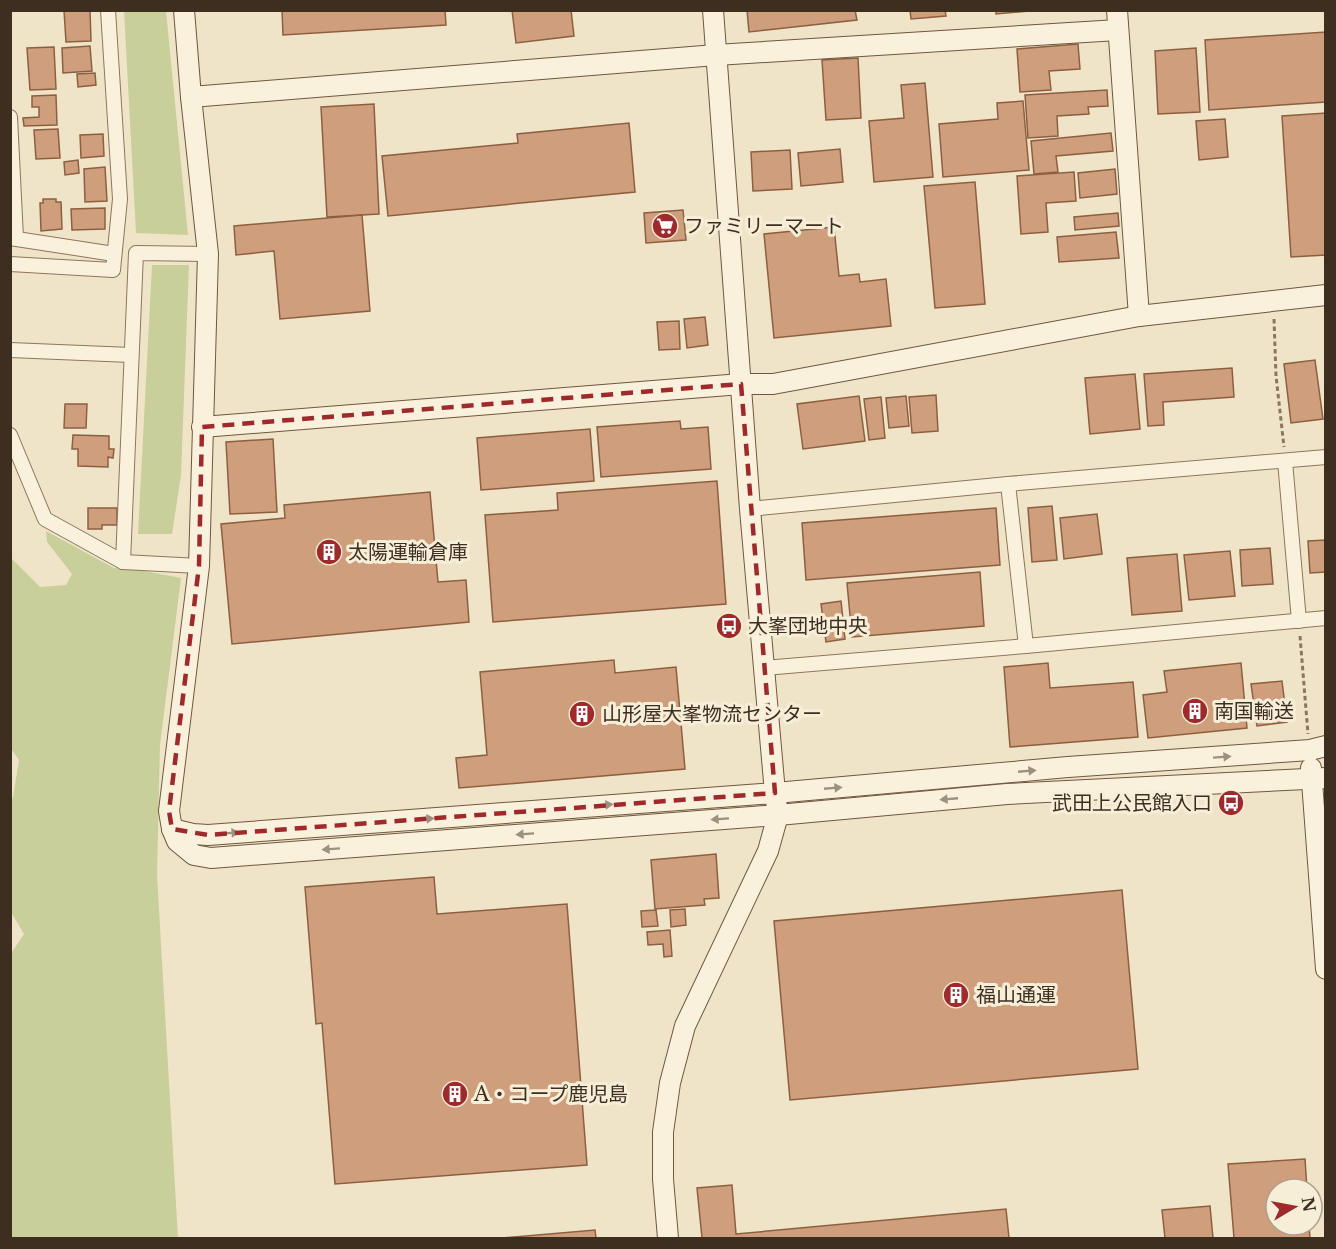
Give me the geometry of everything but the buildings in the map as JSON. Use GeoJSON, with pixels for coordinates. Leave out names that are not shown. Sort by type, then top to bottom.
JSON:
{"type":"FeatureCollection","features":[{"type":"Feature","properties":{"kind":"street"},"geometry":{"type":"LineString","coordinates":[[10,264],[113,270],[120,199],[108,10]]}},
{"type":"Feature","properties":{"kind":"street"},"geometry":{"type":"LineString","coordinates":[[184,10],[208,254],[199,566],[169,811],[177,841],[194,855],[211,858],[1007,794],[1318,778]]}},
{"type":"Feature","properties":{"kind":"street"},"geometry":{"type":"LineString","coordinates":[[668,1239],[663,1179],[663,1132],[670,1083],[685,1026],[768,851],[778,814],[750,509],[713,10]]}},
{"type":"Feature","properties":{"kind":"street"},"geometry":{"type":"LineString","coordinates":[[191,97],[1118,20],[1139,316]]}},
{"type":"Feature","properties":{"kind":"street"},"geometry":{"type":"LineString","coordinates":[[10,117],[13,238],[114,254]]}},
{"type":"Feature","properties":{"kind":"street"},"geometry":{"type":"LineString","coordinates":[[123,562],[136,253],[208,254]]}},
{"type":"Feature","properties":{"kind":"street"},"geometry":{"type":"LineString","coordinates":[[202,427],[741,384],[773,384],[1139,316],[1326,295]]}},
{"type":"Feature","properties":{"kind":"street"},"geometry":{"type":"LineString","coordinates":[[10,350],[131,355]]}},
{"type":"Feature","properties":{"kind":"street"},"geometry":{"type":"LineString","coordinates":[[10,435],[45,519],[123,562],[199,566]]}},
{"type":"Feature","properties":{"kind":"street"},"geometry":{"type":"LineString","coordinates":[[750,509],[1326,457]]}},
{"type":"Feature","properties":{"kind":"street"},"geometry":{"type":"LineString","coordinates":[[1285,461],[1299,621]]}},
{"type":"Feature","properties":{"kind":"street"},"geometry":{"type":"LineString","coordinates":[[1008,484],[1026,646]]}},
{"type":"Feature","properties":{"kind":"street"},"geometry":{"type":"LineString","coordinates":[[764,668],[1326,618]]}},
{"type":"Feature","properties":{"kind":"street"},"geometry":{"type":"LineString","coordinates":[[172,829],[208,835],[775,793],[1318,748],[1326,969]]}},
{"type":"Feature","properties":{"kind":"path"},"geometry":{"type":"LineString","coordinates":[[1274,302],[1275,376],[1285,461]]}},
{"type":"Feature","properties":{"kind":"path"},"geometry":{"type":"LineString","coordinates":[[1299,621],[1318,748]]}},
{"type":"Feature","properties":{"kind":"highlighted area"},"geometry":{"type":"Polygon","coordinates":[[[741,384],[775,793],[208,835],[172,829],[169,811],[199,566],[202,427],[741,384]]]}},
{"type":"Feature","properties":{"kind":"green space"},"geometry":{"type":"Polygon","coordinates":[[[124,11],[166,11],[188,235],[136,233],[124,11]]]}},
{"type":"Feature","properties":{"kind":"green space"},"geometry":{"type":"Polygon","coordinates":[[[152,265],[189,265],[181,475],[172,534],[138,534],[152,265]]]}},
{"type":"Feature","properties":{"kind":"green space"},"geometry":{"type":"Polygon","coordinates":[[[46,531],[114,568],[181,578],[160,745],[157,874],[178,1238],[11,1238],[10,955],[24,934],[11,912],[11,800],[19,760],[10,747],[11,558],[40,587],[66,585],[72,574],[47,542],[46,531]]]}},
{"type":"Feature","properties":{"kind":"place","name":"ファミリーマート"},"geometry":{"type":"Point","coordinates":[665,226]}},
{"type":"Feature","properties":{"kind":"place","name":"太陽運輸倉庫"},"geometry":{"type":"Point","coordinates":[329,552]}},
{"type":"Feature","properties":{"kind":"place","name":"大峯団地中央"},"geometry":{"type":"Point","coordinates":[729,626]}},
{"type":"Feature","properties":{"kind":"place","name":"南国輸送"},"geometry":{"type":"Point","coordinates":[1195,711]}},
{"type":"Feature","properties":{"kind":"place","name":"山形屋大峯物流センター"},"geometry":{"type":"Point","coordinates":[582,714]}},
{"type":"Feature","properties":{"kind":"place","name":"武田上公民館入口"},"geometry":{"type":"Point","coordinates":[1231,803]}},
{"type":"Feature","properties":{"kind":"place","name":"福山通運"},"geometry":{"type":"Point","coordinates":[956,995]}},
{"type":"Feature","properties":{"kind":"place","name":"A・コープ鹿児島"},"geometry":{"type":"Point","coordinates":[455,1094]}}]}
